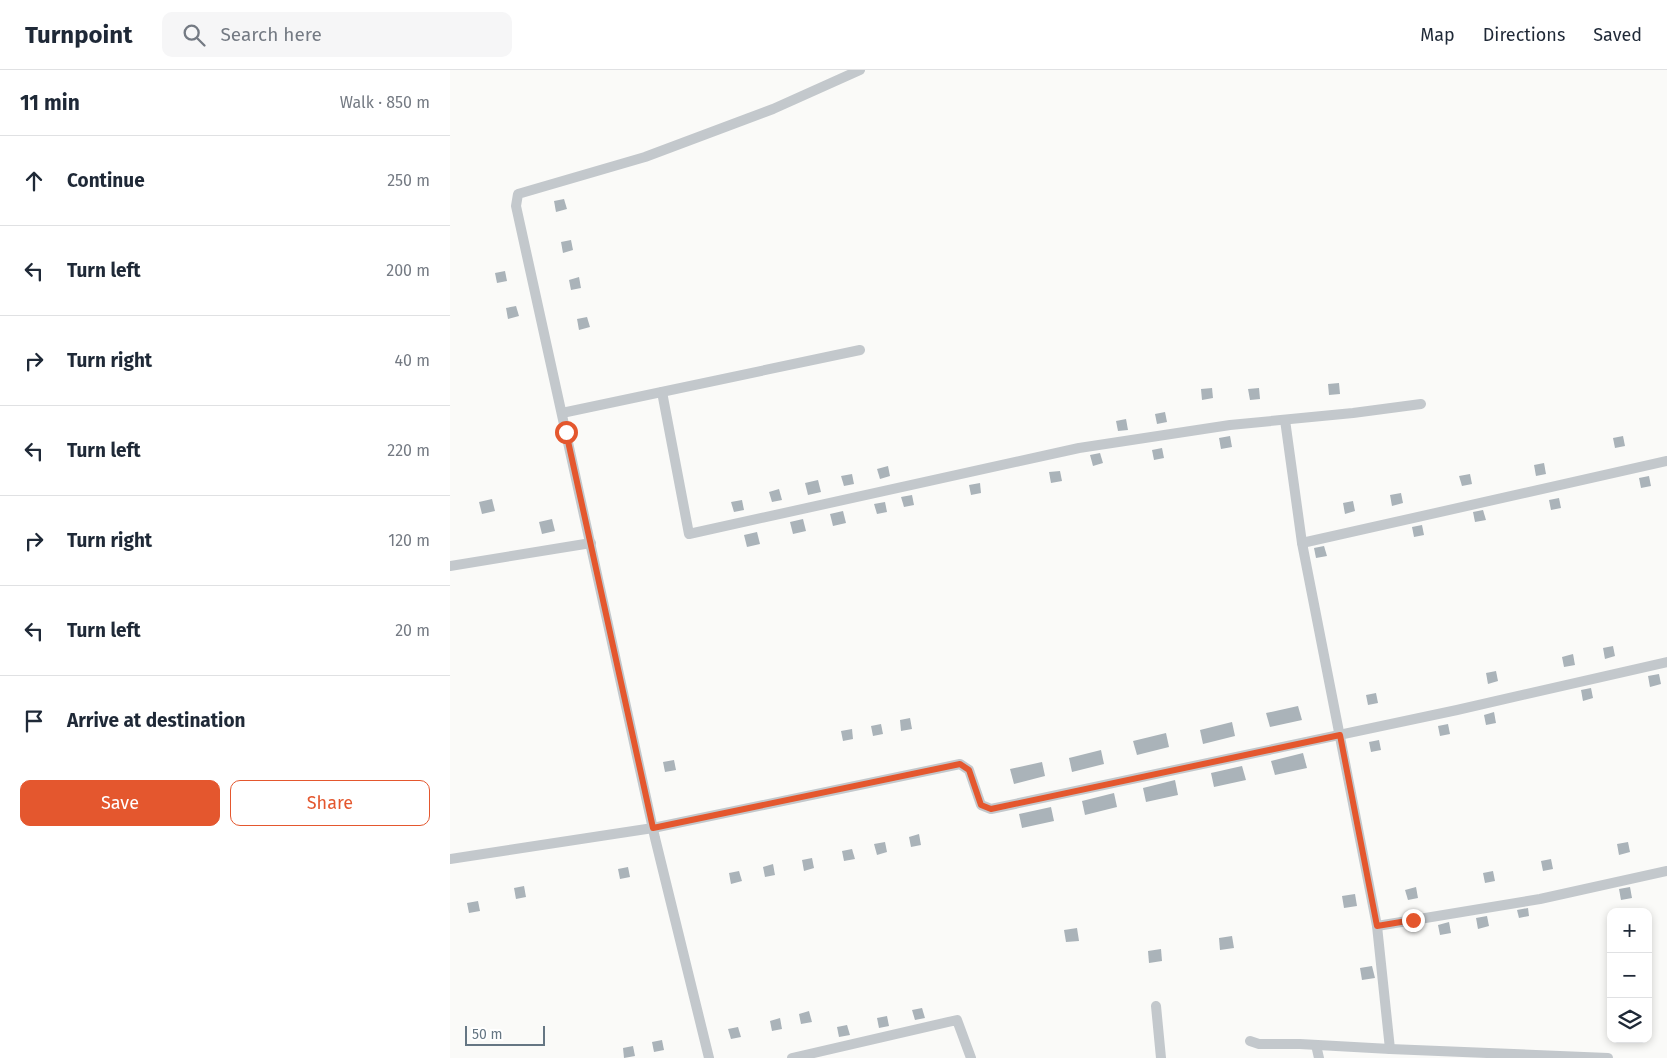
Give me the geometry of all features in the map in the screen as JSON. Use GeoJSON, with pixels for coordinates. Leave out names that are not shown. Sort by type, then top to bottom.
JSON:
{"type":"FeatureCollection","features":[{"type":"Feature","properties":{"kind":"street"},"geometry":{"type":"LineString","coordinates":[[709,1058],[653,828],[516,206],[518,194],[645,157],[773,109],[860,70]]}},
{"type":"Feature","properties":{"kind":"street"},"geometry":{"type":"LineString","coordinates":[[562,413],[860,350]]}},
{"type":"Feature","properties":{"kind":"street"},"geometry":{"type":"LineString","coordinates":[[662,392],[689,534],[1079,448],[1230,425],[1354,413],[1420,404]]}},
{"type":"Feature","properties":{"kind":"street"},"geometry":{"type":"LineString","coordinates":[[1284,420],[1302,543],[1377,926],[1390,1049]]}},
{"type":"Feature","properties":{"kind":"street"},"geometry":{"type":"LineString","coordinates":[[1302,543],[1667,461]]}},
{"type":"Feature","properties":{"kind":"street"},"geometry":{"type":"LineString","coordinates":[[450,566],[591,543]]}},
{"type":"Feature","properties":{"kind":"street"},"geometry":{"type":"LineString","coordinates":[[450,859],[653,828],[960,764],[969,770],[981,805],[991,809],[1340,735],[1667,662]]}},
{"type":"Feature","properties":{"kind":"street"},"geometry":{"type":"LineString","coordinates":[[1377,926],[1540,900],[1667,871]]}},
{"type":"Feature","properties":{"kind":"street"},"geometry":{"type":"LineString","coordinates":[[1156,1006],[1161,1058]]}},
{"type":"Feature","properties":{"kind":"street"},"geometry":{"type":"LineString","coordinates":[[792,1058],[957,1020],[971,1058]]}},
{"type":"Feature","properties":{"kind":"street"},"geometry":{"type":"LineString","coordinates":[[1250,1041],[1259,1044],[1608,1058]]}},
{"type":"Feature","properties":{"kind":"street"},"geometry":{"type":"LineString","coordinates":[[1316,1045],[1318,1058]]}},
{"type":"Feature","properties":{"kind":"building"},"geometry":{"type":"Polygon","coordinates":[[[564,199],[567,209],[556,212],[554,201],[564,199]]]}},
{"type":"Feature","properties":{"kind":"building"},"geometry":{"type":"Polygon","coordinates":[[[571,240],[573,250],[563,253],[561,242],[571,240]]]}},
{"type":"Feature","properties":{"kind":"building"},"geometry":{"type":"Polygon","coordinates":[[[505,271],[507,281],[497,283],[495,273],[505,271]]]}},
{"type":"Feature","properties":{"kind":"building"},"geometry":{"type":"Polygon","coordinates":[[[579,277],[581,288],[571,290],[569,280],[579,277]]]}},
{"type":"Feature","properties":{"kind":"building"},"geometry":{"type":"Polygon","coordinates":[[[516,306],[519,316],[508,319],[506,308],[516,306]]]}},
{"type":"Feature","properties":{"kind":"building"},"geometry":{"type":"Polygon","coordinates":[[[587,317],[590,327],[579,330],[577,319],[587,317]]]}},
{"type":"Feature","properties":{"kind":"building"},"geometry":{"type":"Polygon","coordinates":[[[1339,383],[1340,394],[1329,395],[1328,384],[1339,383]]]}},
{"type":"Feature","properties":{"kind":"building"},"geometry":{"type":"Polygon","coordinates":[[[1212,388],[1213,398],[1202,400],[1201,389],[1212,388]]]}},
{"type":"Feature","properties":{"kind":"building"},"geometry":{"type":"Polygon","coordinates":[[[1259,388],[1260,399],[1250,400],[1248,389],[1259,388]]]}},
{"type":"Feature","properties":{"kind":"building"},"geometry":{"type":"Polygon","coordinates":[[[1165,412],[1167,422],[1157,424],[1155,414],[1165,412]]]}},
{"type":"Feature","properties":{"kind":"building"},"geometry":{"type":"Polygon","coordinates":[[[1126,419],[1128,430],[1118,431],[1116,421],[1126,419]]]}},
{"type":"Feature","properties":{"kind":"building"},"geometry":{"type":"Polygon","coordinates":[[[1230,436],[1232,447],[1221,449],[1219,438],[1230,436]]]}},
{"type":"Feature","properties":{"kind":"building"},"geometry":{"type":"Polygon","coordinates":[[[1623,436],[1625,446],[1615,448],[1613,438],[1623,436]]]}},
{"type":"Feature","properties":{"kind":"building"},"geometry":{"type":"Polygon","coordinates":[[[1162,448],[1164,458],[1154,460],[1152,450],[1162,448]]]}},
{"type":"Feature","properties":{"kind":"building"},"geometry":{"type":"Polygon","coordinates":[[[1100,453],[1103,463],[1093,466],[1090,455],[1100,453]]]}},
{"type":"Feature","properties":{"kind":"building"},"geometry":{"type":"Polygon","coordinates":[[[1544,463],[1546,474],[1536,476],[1534,465],[1544,463]]]}},
{"type":"Feature","properties":{"kind":"building"},"geometry":{"type":"Polygon","coordinates":[[[888,466],[890,476],[880,479],[877,469],[888,466]]]}},
{"type":"Feature","properties":{"kind":"building"},"geometry":{"type":"Polygon","coordinates":[[[1060,471],[1062,481],[1051,483],[1049,472],[1060,471]]]}},
{"type":"Feature","properties":{"kind":"building"},"geometry":{"type":"Polygon","coordinates":[[[852,474],[854,484],[844,486],[841,476],[852,474]]]}},
{"type":"Feature","properties":{"kind":"building"},"geometry":{"type":"Polygon","coordinates":[[[1470,474],[1472,484],[1462,486],[1459,476],[1470,474]]]}},
{"type":"Feature","properties":{"kind":"building"},"geometry":{"type":"Polygon","coordinates":[[[1649,476],[1651,486],[1641,488],[1639,478],[1649,476]]]}},
{"type":"Feature","properties":{"kind":"building"},"geometry":{"type":"Polygon","coordinates":[[[818,480],[821,492],[808,495],[805,483],[818,480]]]}},
{"type":"Feature","properties":{"kind":"building"},"geometry":{"type":"Polygon","coordinates":[[[980,483],[981,493],[971,495],[969,485],[980,483]]]}},
{"type":"Feature","properties":{"kind":"building"},"geometry":{"type":"Polygon","coordinates":[[[779,489],[782,500],[772,502],[769,492],[779,489]]]}},
{"type":"Feature","properties":{"kind":"building"},"geometry":{"type":"Polygon","coordinates":[[[1401,493],[1403,503],[1392,506],[1390,495],[1401,493]]]}},
{"type":"Feature","properties":{"kind":"building"},"geometry":{"type":"Polygon","coordinates":[[[912,495],[914,505],[904,507],[901,497],[912,495]]]}},
{"type":"Feature","properties":{"kind":"building"},"geometry":{"type":"Polygon","coordinates":[[[1559,498],[1561,508],[1551,510],[1549,500],[1559,498]]]}},
{"type":"Feature","properties":{"kind":"building"},"geometry":{"type":"Polygon","coordinates":[[[492,499],[495,511],[482,514],[479,502],[492,499]]]}},
{"type":"Feature","properties":{"kind":"building"},"geometry":{"type":"Polygon","coordinates":[[[742,500],[744,510],[734,512],[731,502],[742,500]]]}},
{"type":"Feature","properties":{"kind":"building"},"geometry":{"type":"Polygon","coordinates":[[[1353,501],[1355,511],[1345,514],[1343,503],[1353,501]]]}},
{"type":"Feature","properties":{"kind":"building"},"geometry":{"type":"Polygon","coordinates":[[[885,502],[887,512],[877,514],[874,504],[885,502]]]}},
{"type":"Feature","properties":{"kind":"building"},"geometry":{"type":"Polygon","coordinates":[[[1483,510],[1486,520],[1475,522],[1473,512],[1483,510]]]}},
{"type":"Feature","properties":{"kind":"building"},"geometry":{"type":"Polygon","coordinates":[[[843,511],[846,523],[833,526],[830,514],[843,511]]]}},
{"type":"Feature","properties":{"kind":"building"},"geometry":{"type":"Polygon","coordinates":[[[552,519],[555,531],[542,534],[539,522],[552,519]]]}},
{"type":"Feature","properties":{"kind":"building"},"geometry":{"type":"Polygon","coordinates":[[[803,519],[806,531],[793,534],[790,522],[803,519]]]}},
{"type":"Feature","properties":{"kind":"building"},"geometry":{"type":"Polygon","coordinates":[[[1422,525],[1424,535],[1414,537],[1412,527],[1422,525]]]}},
{"type":"Feature","properties":{"kind":"building"},"geometry":{"type":"Polygon","coordinates":[[[757,532],[760,544],[747,547],[744,535],[757,532]]]}},
{"type":"Feature","properties":{"kind":"building"},"geometry":{"type":"Polygon","coordinates":[[[1324,546],[1327,556],[1316,558],[1314,548],[1324,546]]]}},
{"type":"Feature","properties":{"kind":"building"},"geometry":{"type":"Polygon","coordinates":[[[1613,646],[1615,656],[1605,659],[1603,648],[1613,646]]]}},
{"type":"Feature","properties":{"kind":"building"},"geometry":{"type":"Polygon","coordinates":[[[1573,654],[1575,665],[1564,667],[1562,657],[1573,654]]]}},
{"type":"Feature","properties":{"kind":"building"},"geometry":{"type":"Polygon","coordinates":[[[1496,671],[1498,681],[1488,684],[1486,673],[1496,671]]]}},
{"type":"Feature","properties":{"kind":"building"},"geometry":{"type":"Polygon","coordinates":[[[1659,674],[1661,684],[1650,687],[1648,676],[1659,674]]]}},
{"type":"Feature","properties":{"kind":"building"},"geometry":{"type":"Polygon","coordinates":[[[1591,688],[1593,698],[1583,701],[1581,690],[1591,688]]]}},
{"type":"Feature","properties":{"kind":"building"},"geometry":{"type":"Polygon","coordinates":[[[1376,693],[1378,703],[1368,705],[1366,695],[1376,693]]]}},
{"type":"Feature","properties":{"kind":"building"},"geometry":{"type":"Polygon","coordinates":[[[1298,706],[1302,720],[1270,727],[1266,713],[1298,706]]]}},
{"type":"Feature","properties":{"kind":"building"},"geometry":{"type":"Polygon","coordinates":[[[1494,712],[1496,723],[1486,725],[1484,715],[1494,712]]]}},
{"type":"Feature","properties":{"kind":"building"},"geometry":{"type":"Polygon","coordinates":[[[910,718],[912,729],[901,731],[900,720],[910,718]]]}},
{"type":"Feature","properties":{"kind":"building"},"geometry":{"type":"Polygon","coordinates":[[[1232,722],[1235,736],[1203,744],[1200,730],[1232,722]]]}},
{"type":"Feature","properties":{"kind":"building"},"geometry":{"type":"Polygon","coordinates":[[[881,724],[883,734],[873,736],[871,726],[881,724]]]}},
{"type":"Feature","properties":{"kind":"building"},"geometry":{"type":"Polygon","coordinates":[[[1448,724],[1450,734],[1440,736],[1438,726],[1448,724]]]}},
{"type":"Feature","properties":{"kind":"building"},"geometry":{"type":"Polygon","coordinates":[[[852,729],[853,739],[843,741],[841,731],[852,729]]]}},
{"type":"Feature","properties":{"kind":"building"},"geometry":{"type":"Polygon","coordinates":[[[1166,733],[1169,747],[1137,755],[1133,741],[1166,733]]]}},
{"type":"Feature","properties":{"kind":"building"},"geometry":{"type":"Polygon","coordinates":[[[1379,740],[1381,750],[1371,752],[1369,742],[1379,740]]]}},
{"type":"Feature","properties":{"kind":"building"},"geometry":{"type":"Polygon","coordinates":[[[1101,750],[1104,764],[1072,772],[1069,758],[1101,750]]]}},
{"type":"Feature","properties":{"kind":"building"},"geometry":{"type":"Polygon","coordinates":[[[1303,753],[1307,768],[1275,775],[1271,761],[1303,753]]]}},
{"type":"Feature","properties":{"kind":"building"},"geometry":{"type":"Polygon","coordinates":[[[674,760],[676,770],[665,772],[663,762],[674,760]]]}},
{"type":"Feature","properties":{"kind":"building"},"geometry":{"type":"Polygon","coordinates":[[[1042,762],[1045,776],[1014,784],[1010,769],[1042,762]]]}},
{"type":"Feature","properties":{"kind":"building"},"geometry":{"type":"Polygon","coordinates":[[[1242,766],[1246,780],[1214,787],[1211,773],[1242,766]]]}},
{"type":"Feature","properties":{"kind":"building"},"geometry":{"type":"Polygon","coordinates":[[[1175,780],[1178,795],[1146,802],[1143,788],[1175,780]]]}},
{"type":"Feature","properties":{"kind":"building"},"geometry":{"type":"Polygon","coordinates":[[[1114,793],[1117,807],[1085,815],[1082,801],[1114,793]]]}},
{"type":"Feature","properties":{"kind":"building"},"geometry":{"type":"Polygon","coordinates":[[[1051,807],[1054,821],[1022,828],[1019,814],[1051,807]]]}},
{"type":"Feature","properties":{"kind":"building"},"geometry":{"type":"Polygon","coordinates":[[[919,834],[921,845],[911,847],[909,837],[919,834]]]}},
{"type":"Feature","properties":{"kind":"building"},"geometry":{"type":"Polygon","coordinates":[[[885,842],[887,852],[877,855],[874,844],[885,842]]]}},
{"type":"Feature","properties":{"kind":"building"},"geometry":{"type":"Polygon","coordinates":[[[1628,842],[1630,852],[1619,855],[1617,844],[1628,842]]]}},
{"type":"Feature","properties":{"kind":"building"},"geometry":{"type":"Polygon","coordinates":[[[852,849],[855,859],[844,861],[842,851],[852,849]]]}},
{"type":"Feature","properties":{"kind":"building"},"geometry":{"type":"Polygon","coordinates":[[[812,858],[814,868],[804,871],[802,860],[812,858]]]}},
{"type":"Feature","properties":{"kind":"building"},"geometry":{"type":"Polygon","coordinates":[[[1551,859],[1553,869],[1543,871],[1541,861],[1551,859]]]}},
{"type":"Feature","properties":{"kind":"building"},"geometry":{"type":"Polygon","coordinates":[[[773,864],[775,875],[765,877],[763,867],[773,864]]]}},
{"type":"Feature","properties":{"kind":"building"},"geometry":{"type":"Polygon","coordinates":[[[628,867],[630,877],[620,879],[618,869],[628,867]]]}},
{"type":"Feature","properties":{"kind":"building"},"geometry":{"type":"Polygon","coordinates":[[[739,871],[742,881],[731,884],[729,873],[739,871]]]}},
{"type":"Feature","properties":{"kind":"building"},"geometry":{"type":"Polygon","coordinates":[[[1493,871],[1495,881],[1485,883],[1483,873],[1493,871]]]}},
{"type":"Feature","properties":{"kind":"building"},"geometry":{"type":"Polygon","coordinates":[[[524,886],[526,897],[516,899],[514,888],[524,886]]]}},
{"type":"Feature","properties":{"kind":"building"},"geometry":{"type":"Polygon","coordinates":[[[1416,887],[1418,898],[1408,900],[1405,890],[1416,887]]]}},
{"type":"Feature","properties":{"kind":"building"},"geometry":{"type":"Polygon","coordinates":[[[1630,887],[1632,898],[1621,900],[1619,889],[1630,887]]]}},
{"type":"Feature","properties":{"kind":"building"},"geometry":{"type":"Polygon","coordinates":[[[1355,894],[1357,906],[1344,908],[1342,896],[1355,894]]]}},
{"type":"Feature","properties":{"kind":"building"},"geometry":{"type":"Polygon","coordinates":[[[478,901],[480,911],[469,913],[467,903],[478,901]]]}},
{"type":"Feature","properties":{"kind":"building"},"geometry":{"type":"Polygon","coordinates":[[[1528,908],[1529,916],[1519,918],[1517,910],[1528,908]]]}},
{"type":"Feature","properties":{"kind":"building"},"geometry":{"type":"Polygon","coordinates":[[[1487,916],[1489,926],[1478,929],[1476,918],[1487,916]]]}},
{"type":"Feature","properties":{"kind":"building"},"geometry":{"type":"Polygon","coordinates":[[[1449,922],[1451,933],[1440,935],[1438,925],[1449,922]]]}},
{"type":"Feature","properties":{"kind":"building"},"geometry":{"type":"Polygon","coordinates":[[[1077,928],[1079,941],[1066,942],[1064,930],[1077,928]]]}},
{"type":"Feature","properties":{"kind":"building"},"geometry":{"type":"Polygon","coordinates":[[[1232,936],[1234,948],[1220,950],[1219,938],[1232,936]]]}},
{"type":"Feature","properties":{"kind":"building"},"geometry":{"type":"Polygon","coordinates":[[[1161,949],[1162,961],[1149,963],[1148,951],[1161,949]]]}},
{"type":"Feature","properties":{"kind":"building"},"geometry":{"type":"Polygon","coordinates":[[[1372,966],[1375,978],[1362,980],[1360,968],[1372,966]]]}},
{"type":"Feature","properties":{"kind":"building"},"geometry":{"type":"Polygon","coordinates":[[[922,1008],[925,1018],[915,1020],[912,1010],[922,1008]]]}},
{"type":"Feature","properties":{"kind":"building"},"geometry":{"type":"Polygon","coordinates":[[[809,1011],[812,1022],[801,1024],[799,1014],[809,1011]]]}},
{"type":"Feature","properties":{"kind":"building"},"geometry":{"type":"Polygon","coordinates":[[[887,1016],[889,1026],[879,1028],[877,1018],[887,1016]]]}},
{"type":"Feature","properties":{"kind":"building"},"geometry":{"type":"Polygon","coordinates":[[[780,1018],[782,1029],[772,1031],[770,1021],[780,1018]]]}},
{"type":"Feature","properties":{"kind":"building"},"geometry":{"type":"Polygon","coordinates":[[[847,1025],[850,1035],[839,1037],[837,1027],[847,1025]]]}},
{"type":"Feature","properties":{"kind":"building"},"geometry":{"type":"Polygon","coordinates":[[[738,1027],[741,1037],[731,1039],[728,1029],[738,1027]]]}},
{"type":"Feature","properties":{"kind":"building"},"geometry":{"type":"Polygon","coordinates":[[[662,1040],[664,1050],[654,1052],[652,1042],[662,1040]]]}},
{"type":"Feature","properties":{"kind":"building"},"geometry":{"type":"Polygon","coordinates":[[[633,1046],[635,1056],[624,1058],[623,1048],[633,1046]]]}},
{"type":"Feature","properties":{"kind":"route"},"geometry":{"type":"LineString","coordinates":[[566,432],[653,828],[960,764],[969,770],[981,805],[991,809],[1340,735],[1377,926],[1413,920]]}}]}
